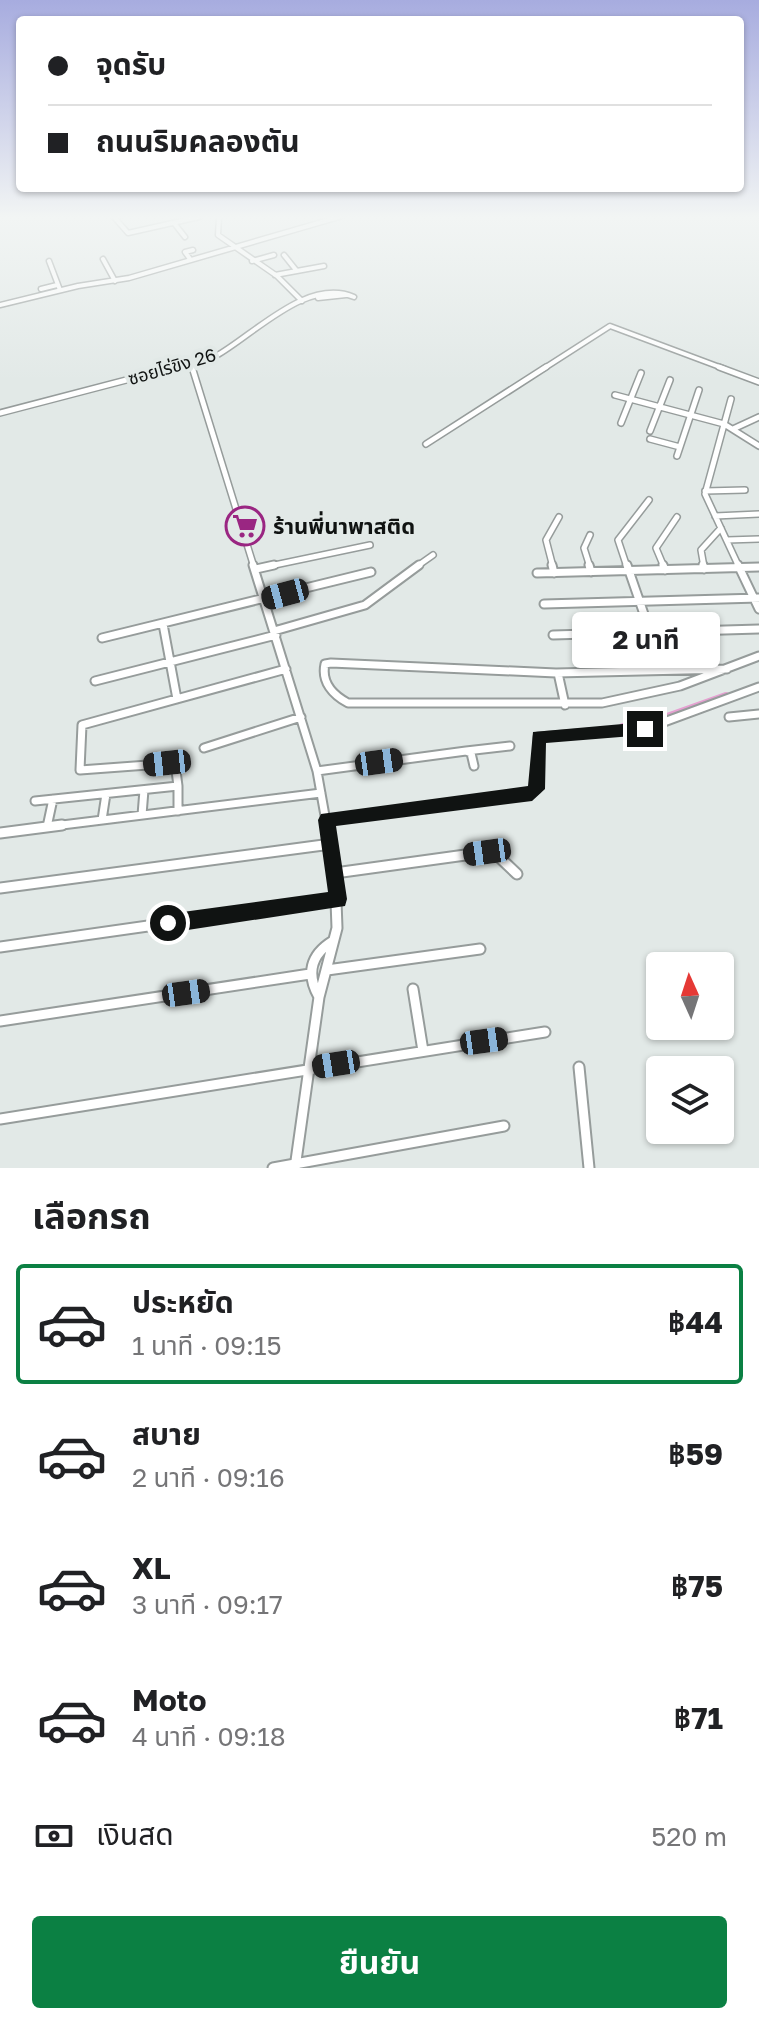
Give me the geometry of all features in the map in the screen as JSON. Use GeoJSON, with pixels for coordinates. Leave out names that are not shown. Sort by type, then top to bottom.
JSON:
{"type":"FeatureCollection","features":[{"type":"Feature","properties":{"kind":"street"},"geometry":{"type":"LineString","coordinates":[[53,272],[59,287]]}},
{"type":"Feature","properties":{"kind":"street"},"geometry":{"type":"LineString","coordinates":[[109,272],[113,279]]}},
{"type":"Feature","properties":{"kind":"street"},"geometry":{"type":"LineString","coordinates":[[41,289],[113,279],[139,272]]}},
{"type":"Feature","properties":{"kind":"street"},"geometry":{"type":"LineString","coordinates":[[269,272],[304,300],[346,295],[354,297]]}},
{"type":"Feature","properties":{"kind":"street"},"geometry":{"type":"LineString","coordinates":[[275,275],[290,272]]}},
{"type":"Feature","properties":{"kind":"street"},"geometry":{"type":"LineString","coordinates":[[0,305],[59,287]]}},
{"type":"Feature","properties":{"kind":"street","name":"ซอยไร่ขิง 26"},"geometry":{"type":"LineString","coordinates":[[0,413],[223,353],[269,318],[304,300]]}},
{"type":"Feature","properties":{"kind":"street"},"geometry":{"type":"LineString","coordinates":[[426,444],[610,326],[759,382]]}},
{"type":"Feature","properties":{"kind":"street"},"geometry":{"type":"LineString","coordinates":[[191,363],[317,771],[335,873],[338,899],[334,941],[319,997],[295,1166]]}},
{"type":"Feature","properties":{"kind":"street"},"geometry":{"type":"LineString","coordinates":[[621,423],[641,373]]}},
{"type":"Feature","properties":{"kind":"street"},"geometry":{"type":"LineString","coordinates":[[670,380],[650,435],[680,447]]}},
{"type":"Feature","properties":{"kind":"street"},"geometry":{"type":"LineString","coordinates":[[677,456],[699,390]]}},
{"type":"Feature","properties":{"kind":"street"},"geometry":{"type":"LineString","coordinates":[[615,395],[724,424],[759,446]]}},
{"type":"Feature","properties":{"kind":"street"},"geometry":{"type":"LineString","coordinates":[[731,399],[705,491],[759,609]]}},
{"type":"Feature","properties":{"kind":"street"},"geometry":{"type":"LineString","coordinates":[[733,429],[759,417]]}},
{"type":"Feature","properties":{"kind":"street"},"geometry":{"type":"LineString","coordinates":[[705,491],[745,490]]}},
{"type":"Feature","properties":{"kind":"street"},"geometry":{"type":"LineString","coordinates":[[649,500],[619,536],[655,646]]}},
{"type":"Feature","properties":{"kind":"street"},"geometry":{"type":"LineString","coordinates":[[715,516],[759,514]]}},
{"type":"Feature","properties":{"kind":"street"},"geometry":{"type":"LineString","coordinates":[[554,573],[546,540],[559,517]]}},
{"type":"Feature","properties":{"kind":"street"},"geometry":{"type":"LineString","coordinates":[[665,570],[656,548],[677,517]]}},
{"type":"Feature","properties":{"kind":"street"},"geometry":{"type":"LineString","coordinates":[[704,569],[701,550],[721,528]]}},
{"type":"Feature","properties":{"kind":"street"},"geometry":{"type":"LineString","coordinates":[[590,535],[584,548],[591,572]]}},
{"type":"Feature","properties":{"kind":"street"},"geometry":{"type":"LineString","coordinates":[[727,540],[759,539]]}},
{"type":"Feature","properties":{"kind":"street"},"geometry":{"type":"LineString","coordinates":[[256,569],[370,545]]}},
{"type":"Feature","properties":{"kind":"street"},"geometry":{"type":"LineString","coordinates":[[95,681],[275,633],[365,605],[433,555]]}},
{"type":"Feature","properties":{"kind":"street"},"geometry":{"type":"LineString","coordinates":[[537,573],[759,567]]}},
{"type":"Feature","properties":{"kind":"street"},"geometry":{"type":"LineString","coordinates":[[102,638],[371,572]]}},
{"type":"Feature","properties":{"kind":"street"},"geometry":{"type":"LineString","coordinates":[[544,604],[756,598]]}},
{"type":"Feature","properties":{"kind":"street"},"geometry":{"type":"LineString","coordinates":[[163,624],[177,699]]}},
{"type":"Feature","properties":{"kind":"street"},"geometry":{"type":"LineString","coordinates":[[553,635],[759,629]]}},
{"type":"Feature","properties":{"kind":"street"},"geometry":{"type":"LineString","coordinates":[[727,669],[558,673],[331,663],[325,664],[323,674],[335,696],[348,703],[565,705],[631,699],[727,669],[759,656]]}},
{"type":"Feature","properties":{"kind":"street"},"geometry":{"type":"LineString","coordinates":[[178,811],[175,763],[86,771],[78,767],[82,725],[286,669]]}},
{"type":"Feature","properties":{"kind":"street"},"geometry":{"type":"LineString","coordinates":[[558,673],[565,705]]}},
{"type":"Feature","properties":{"kind":"street"},"geometry":{"type":"LineString","coordinates":[[327,820],[532,793],[537,789],[538,737],[645,729],[759,687]]}},
{"type":"Feature","properties":{"kind":"street"},"geometry":{"type":"LineString","coordinates":[[729,717],[759,714]]}},
{"type":"Feature","properties":{"kind":"street"},"geometry":{"type":"LineString","coordinates":[[204,748],[301,717]]}},
{"type":"Feature","properties":{"kind":"street"},"geometry":{"type":"LineString","coordinates":[[317,771],[510,746]]}},
{"type":"Feature","properties":{"kind":"street"},"geometry":{"type":"LineString","coordinates":[[466,751],[471,753],[474,766]]}},
{"type":"Feature","properties":{"kind":"street"},"geometry":{"type":"LineString","coordinates":[[35,801],[178,786]]}},
{"type":"Feature","properties":{"kind":"street"},"geometry":{"type":"LineString","coordinates":[[142,815],[144,790]]}},
{"type":"Feature","properties":{"kind":"street"},"geometry":{"type":"LineString","coordinates":[[0,833],[321,793]]}},
{"type":"Feature","properties":{"kind":"street"},"geometry":{"type":"LineString","coordinates":[[102,820],[106,794]]}},
{"type":"Feature","properties":{"kind":"street"},"geometry":{"type":"LineString","coordinates":[[47,827],[53,799]]}},
{"type":"Feature","properties":{"kind":"street"},"geometry":{"type":"LineString","coordinates":[[0,888],[331,844]]}},
{"type":"Feature","properties":{"kind":"street"},"geometry":{"type":"LineString","coordinates":[[335,873],[487,852],[503,860],[517,874]]}},
{"type":"Feature","properties":{"kind":"street"},"geometry":{"type":"LineString","coordinates":[[0,947],[338,899]]}},
{"type":"Feature","properties":{"kind":"street"},"geometry":{"type":"LineString","coordinates":[[319,997],[310,974],[315,956],[334,941]]}},
{"type":"Feature","properties":{"kind":"street"},"geometry":{"type":"LineString","coordinates":[[327,970],[480,949]]}},
{"type":"Feature","properties":{"kind":"street"},"geometry":{"type":"LineString","coordinates":[[0,1021],[310,974]]}},
{"type":"Feature","properties":{"kind":"street"},"geometry":{"type":"LineString","coordinates":[[413,989],[423,1051]]}},
{"type":"Feature","properties":{"kind":"street"},"geometry":{"type":"LineString","coordinates":[[0,1119],[545,1032]]}},
{"type":"Feature","properties":{"kind":"street"},"geometry":{"type":"LineString","coordinates":[[579,1067],[589,1168]]}},
{"type":"Feature","properties":{"kind":"street"},"geometry":{"type":"LineString","coordinates":[[273,1168],[504,1126]]}},
{"type":"Feature","properties":{"kind":"waterway"},"geometry":{"type":"LineString","coordinates":[[623,727],[653,722],[726,696]]}},
{"type":"Feature","properties":{"kind":"place","name":"ร้านพี่นาพาสติด"},"geometry":{"type":"Point","coordinates":[245,526]}},
{"type":"Feature","properties":{"kind":"route"},"geometry":{"type":"LineString","coordinates":[[168,923],[338,899],[327,820],[532,793],[537,789],[538,737],[645,729]]}}]}
